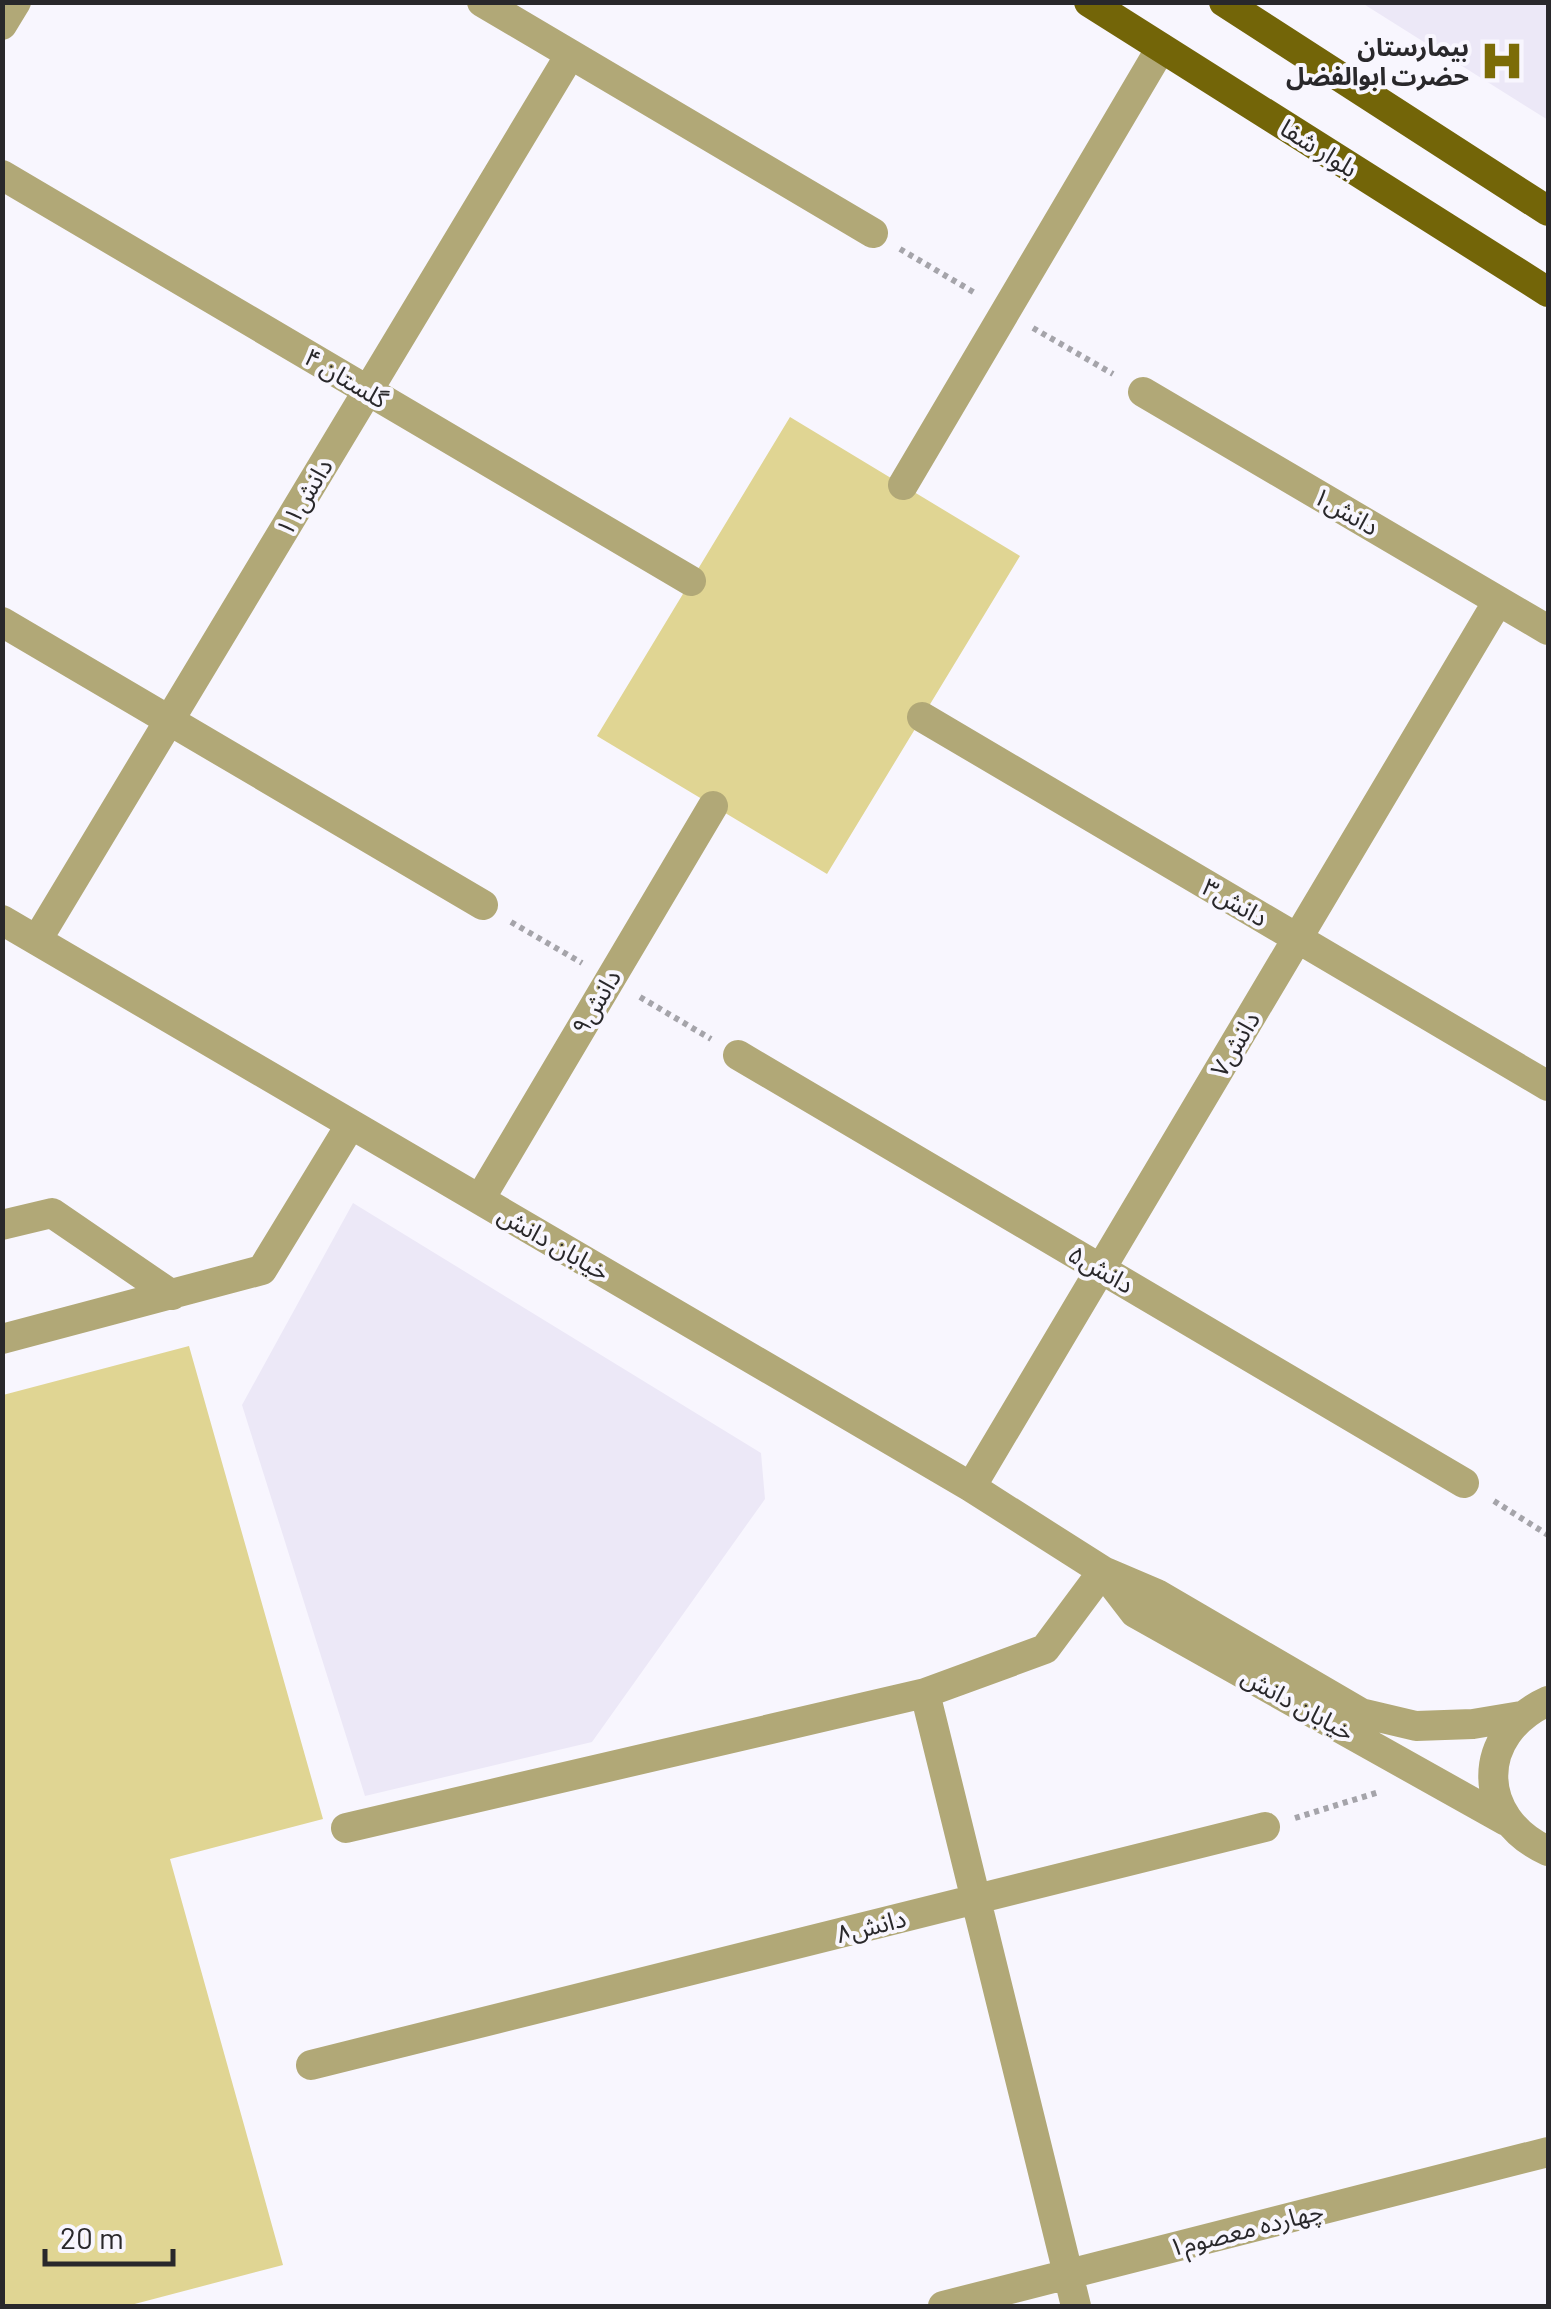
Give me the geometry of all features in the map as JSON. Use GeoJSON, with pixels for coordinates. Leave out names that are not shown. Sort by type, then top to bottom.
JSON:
{"type":"FeatureCollection","features":[{"type":"Feature","properties":{"kind":"main road","name":"بلوار شفا"},"geometry":{"type":"LineString","coordinates":[[1089,2],[1548,292]]}},
{"type":"Feature","properties":{"kind":"main road"},"geometry":{"type":"LineString","coordinates":[[1224,2],[1548,211]]}},
{"type":"Feature","properties":{"kind":"street"},"geometry":{"type":"LineString","coordinates":[[2,25],[16,2]]}},
{"type":"Feature","properties":{"kind":"street"},"geometry":{"type":"LineString","coordinates":[[482,2],[873,233]]}},
{"type":"Feature","properties":{"kind":"street"},"geometry":{"type":"LineString","coordinates":[[903,485],[1161,48]]}},
{"type":"Feature","properties":{"kind":"street","name":"دانش۱۱"},"geometry":{"type":"LineString","coordinates":[[37,940],[570,55]]}},
{"type":"Feature","properties":{"kind":"street","name":"گلستان ۴"},"geometry":{"type":"LineString","coordinates":[[2,176],[691,581]]}},
{"type":"Feature","properties":{"kind":"street","name":"دانش۱"},"geometry":{"type":"LineString","coordinates":[[1143,392],[1548,630]]}},
{"type":"Feature","properties":{"kind":"street","name":"دانش۷"},"geometry":{"type":"LineString","coordinates":[[971,1487],[1498,601]]}},
{"type":"Feature","properties":{"kind":"street"},"geometry":{"type":"LineString","coordinates":[[2,622],[482,905]]}},
{"type":"Feature","properties":{"kind":"street","name":"دانش۳"},"geometry":{"type":"LineString","coordinates":[[922,718],[1548,1086]]}},
{"type":"Feature","properties":{"kind":"street","name":"دانش۹"},"geometry":{"type":"LineString","coordinates":[[480,1199],[713,806]]}},
{"type":"Feature","properties":{"kind":"street","name":"خیابان دانش"},"geometry":{"type":"LineString","coordinates":[[2,920],[971,1487],[1103,1571],[1157,1594],[1361,1714],[1416,1726],[1473,1724],[1541,1704]]}},
{"type":"Feature","properties":{"kind":"street","name":"دانش۵"},"geometry":{"type":"LineString","coordinates":[[738,1055],[1464,1483]]}},
{"type":"Feature","properties":{"kind":"street"},"geometry":{"type":"LineString","coordinates":[[2,1338],[262,1270],[351,1124]]}},
{"type":"Feature","properties":{"kind":"street"},"geometry":{"type":"LineString","coordinates":[[2,1225],[52,1213],[172,1295]]}},
{"type":"Feature","properties":{"kind":"street"},"geometry":{"type":"LineString","coordinates":[[346,1828],[925,1693],[1045,1649],[1103,1571]]}},
{"type":"Feature","properties":{"kind":"street","name":"خیابان دانش"},"geometry":{"type":"LineString","coordinates":[[1103,1571],[1135,1613],[1429,1777],[1532,1843]]}},
{"type":"Feature","properties":{"kind":"street"},"geometry":{"type":"LineString","coordinates":[[925,1693],[1076,2306]]}},
{"type":"Feature","properties":{"kind":"street"},"geometry":{"type":"LineString","coordinates":[[1532,1843],[1494,1794],[1493,1765],[1502,1738],[1541,1704]]}},
{"type":"Feature","properties":{"kind":"street","name":"دانش۸"},"geometry":{"type":"LineString","coordinates":[[310,2065],[1265,1827]]}},
{"type":"Feature","properties":{"kind":"street","name":"چهارده معصوم۱"},"geometry":{"type":"LineString","coordinates":[[943,2306],[1548,2152]]}},
{"type":"Feature","properties":{"kind":"path"},"geometry":{"type":"LineString","coordinates":[[873,233],[1143,392]]}},
{"type":"Feature","properties":{"kind":"path"},"geometry":{"type":"LineString","coordinates":[[482,905],[738,1055]]}},
{"type":"Feature","properties":{"kind":"path"},"geometry":{"type":"LineString","coordinates":[[1464,1483],[1548,1534]]}},
{"type":"Feature","properties":{"kind":"path"},"geometry":{"type":"LineString","coordinates":[[1265,1827],[1429,1777]]}},
{"type":"Feature","properties":{"kind":"shaded area","name":"بیمارستان حضرت ابوالفضل"},"geometry":{"type":"Polygon","coordinates":[[[1362,3],[1548,3],[1548,120],[1362,3]]]}},
{"type":"Feature","properties":{"kind":"shaded area"},"geometry":{"type":"Polygon","coordinates":[[[790,417],[1020,556],[827,874],[597,736],[790,417]]]}},
{"type":"Feature","properties":{"kind":"shaded area"},"geometry":{"type":"Polygon","coordinates":[[[353,1203],[761,1453],[765,1499],[592,1742],[365,1796],[242,1405],[353,1203]]]}},
{"type":"Feature","properties":{"kind":"shaded area"},"geometry":{"type":"Polygon","coordinates":[[[189,1346],[323,1819],[170,1859],[283,2265],[127,2306],[3,2306],[3,1395],[189,1346]]]}},
{"type":"Feature","properties":{"kind":"place","name":"بیمارستان حضرت ابوالفضل"},"geometry":{"type":"Point","coordinates":[1502,61]}}]}
